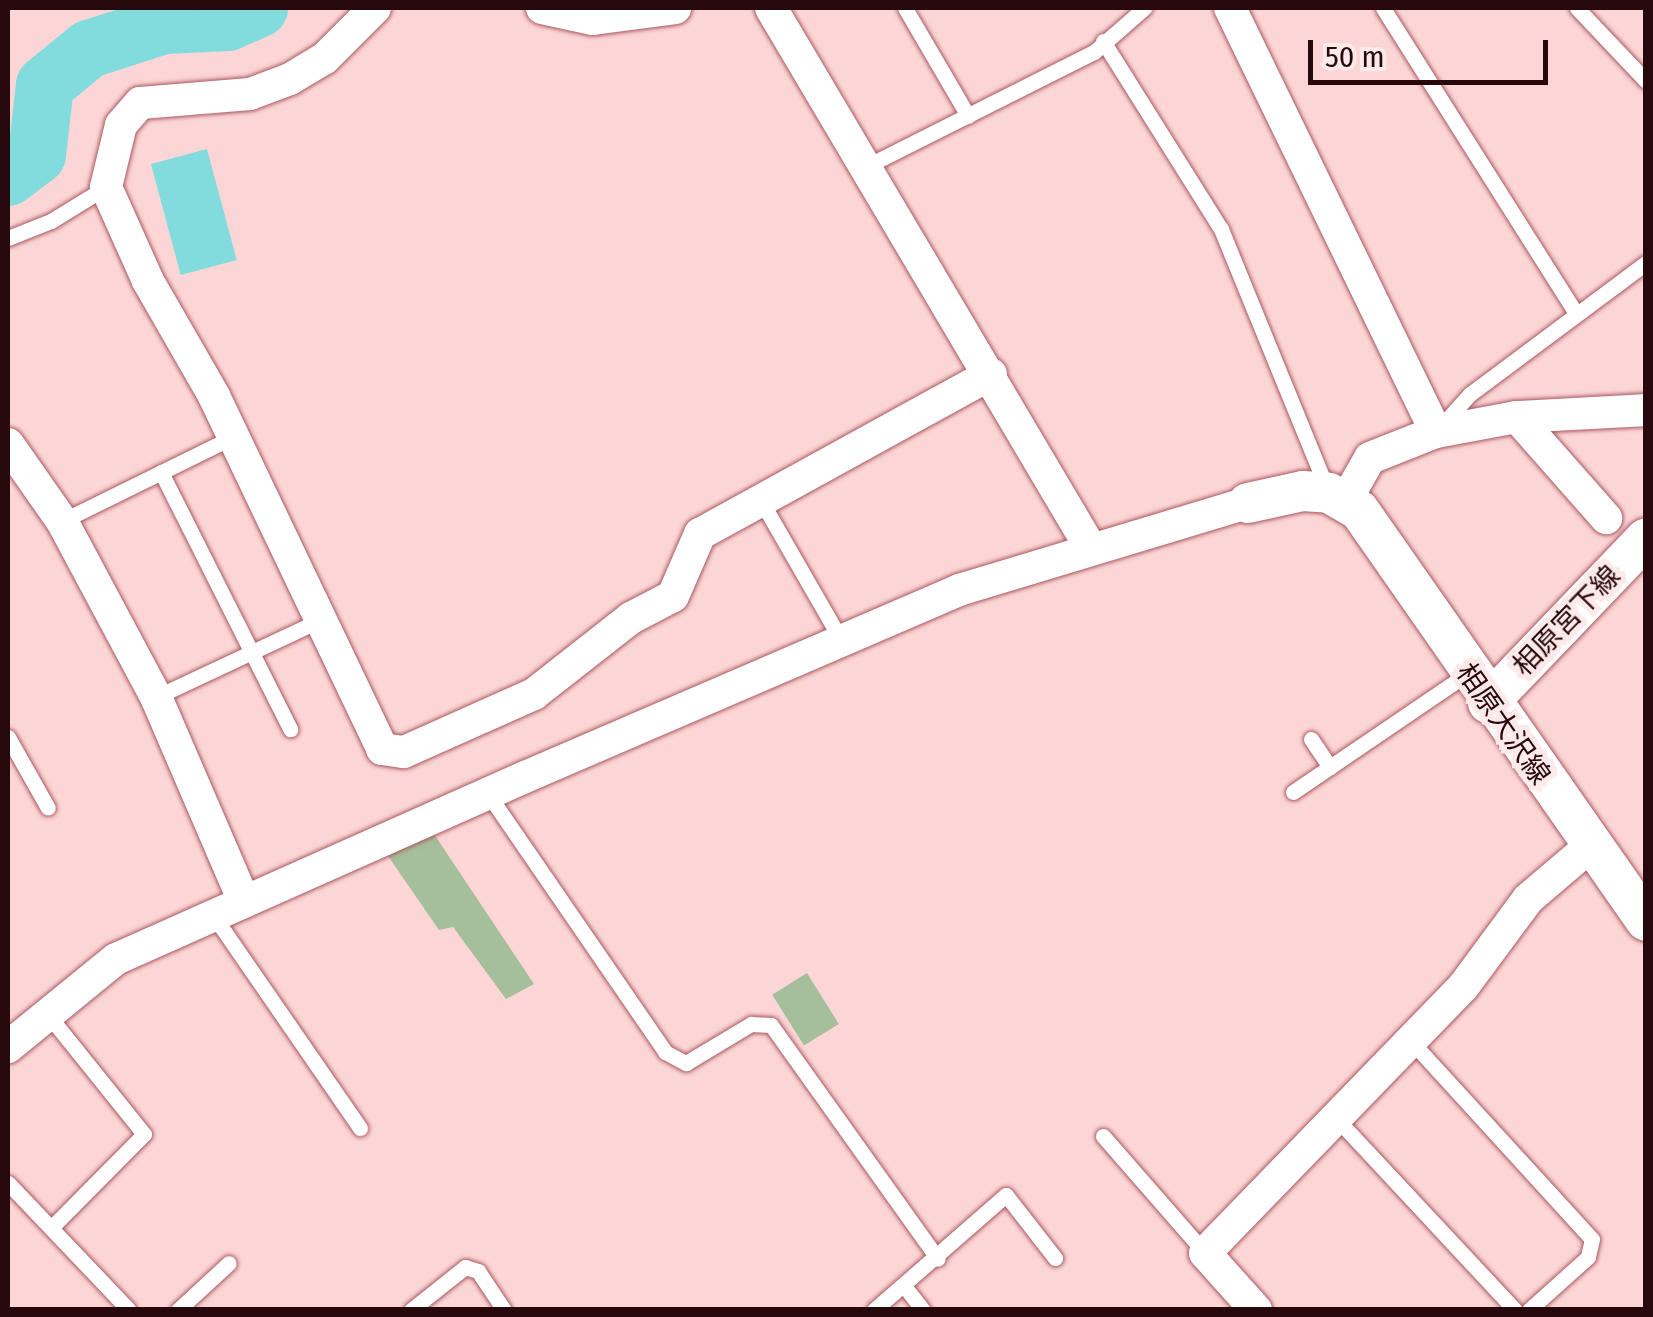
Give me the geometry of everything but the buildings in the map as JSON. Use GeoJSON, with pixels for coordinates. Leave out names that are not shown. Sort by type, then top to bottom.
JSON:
{"type":"FeatureCollection","features":[{"type":"Feature","properties":{"kind":"street"},"geometry":{"type":"LineString","coordinates":[[375,8],[324,58],[290,80],[250,94],[140,103],[121,124],[106,187],[232,438],[373,741],[404,752],[534,694],[631,618],[673,596],[700,534],[991,374]]}},
{"type":"Feature","properties":{"kind":"street"},"geometry":{"type":"LineString","coordinates":[[542,8],[593,19],[675,8]]}},
{"type":"Feature","properties":{"kind":"street"},"geometry":{"type":"LineString","coordinates":[[771,8],[1090,547]]}},
{"type":"Feature","properties":{"kind":"street"},"geometry":{"type":"LineString","coordinates":[[1230,8],[1436,432]]}},
{"type":"Feature","properties":{"kind":"street"},"geometry":{"type":"LineString","coordinates":[[8,1047],[45,1010],[116,959],[959,590],[1090,547],[1248,503],[1303,491],[1348,505],[1370,458],[1436,432],[1518,417],[1646,410]]}},
{"type":"Feature","properties":{"kind":"street"},"geometry":{"type":"LineString","coordinates":[[1518,417],[1606,518]]}},
{"type":"Feature","properties":{"kind":"street"},"geometry":{"type":"LineString","coordinates":[[8,444],[62,521],[156,697],[244,901]]}},
{"type":"Feature","properties":{"kind":"street","name":"相原大沢線"},"geometry":{"type":"LineString","coordinates":[[1348,505],[1589,847],[1646,921]]}},
{"type":"Feature","properties":{"kind":"street","name":"相原宮下線"},"geometry":{"type":"LineString","coordinates":[[1478,688],[1646,538]]}},
{"type":"Feature","properties":{"kind":"street"},"geometry":{"type":"LineString","coordinates":[[1256,1310],[1205,1253],[1463,987],[1528,898],[1589,847]]}},
{"type":"Feature","properties":{"kind":"lane"},"geometry":{"type":"LineString","coordinates":[[905,8],[968,116]]}},
{"type":"Feature","properties":{"kind":"lane"},"geometry":{"type":"LineString","coordinates":[[867,166],[1102,42],[1144,8]]}},
{"type":"Feature","properties":{"kind":"lane"},"geometry":{"type":"LineString","coordinates":[[1384,8],[1576,312]]}},
{"type":"Feature","properties":{"kind":"lane"},"geometry":{"type":"LineString","coordinates":[[1576,8],[1646,81]]}},
{"type":"Feature","properties":{"kind":"lane"},"geometry":{"type":"LineString","coordinates":[[1102,42],[1222,229],[1348,505]]}},
{"type":"Feature","properties":{"kind":"lane"},"geometry":{"type":"LineString","coordinates":[[8,238],[51,222],[106,187]]}},
{"type":"Feature","properties":{"kind":"lane"},"geometry":{"type":"LineString","coordinates":[[1436,432],[1470,394],[1646,263]]}},
{"type":"Feature","properties":{"kind":"lane"},"geometry":{"type":"LineString","coordinates":[[62,521],[232,438]]}},
{"type":"Feature","properties":{"kind":"lane"},"geometry":{"type":"LineString","coordinates":[[160,472],[290,729]]}},
{"type":"Feature","properties":{"kind":"lane"},"geometry":{"type":"LineString","coordinates":[[760,499],[841,640]]}},
{"type":"Feature","properties":{"kind":"lane"},"geometry":{"type":"LineString","coordinates":[[156,697],[318,621]]}},
{"type":"Feature","properties":{"kind":"lane"},"geometry":{"type":"LineString","coordinates":[[1293,792],[1330,766],[1478,688]]}},
{"type":"Feature","properties":{"kind":"lane"},"geometry":{"type":"LineString","coordinates":[[8,737],[48,808]]}},
{"type":"Feature","properties":{"kind":"lane"},"geometry":{"type":"LineString","coordinates":[[1311,739],[1330,766]]}},
{"type":"Feature","properties":{"kind":"lane"},"geometry":{"type":"LineString","coordinates":[[488,794],[665,1052],[686,1063],[752,1024],[771,1025],[938,1259]]}},
{"type":"Feature","properties":{"kind":"lane"},"geometry":{"type":"LineString","coordinates":[[212,915],[360,1128]]}},
{"type":"Feature","properties":{"kind":"lane"},"geometry":{"type":"LineString","coordinates":[[45,1010],[144,1134],[52,1228]]}},
{"type":"Feature","properties":{"kind":"lane"},"geometry":{"type":"LineString","coordinates":[[1411,1041],[1592,1240],[1588,1257],[1530,1310]]}},
{"type":"Feature","properties":{"kind":"lane"},"geometry":{"type":"LineString","coordinates":[[1335,1116],[1515,1310]]}},
{"type":"Feature","properties":{"kind":"lane"},"geometry":{"type":"LineString","coordinates":[[1104,1136],[1205,1253]]}},
{"type":"Feature","properties":{"kind":"lane"},"geometry":{"type":"LineString","coordinates":[[8,1183],[129,1310]]}},
{"type":"Feature","properties":{"kind":"lane"},"geometry":{"type":"LineString","coordinates":[[874,1310],[938,1259],[1006,1196],[1055,1258]]}},
{"type":"Feature","properties":{"kind":"lane"},"geometry":{"type":"LineString","coordinates":[[178,1310],[230,1263]]}},
{"type":"Feature","properties":{"kind":"lane"},"geometry":{"type":"LineString","coordinates":[[412,1310],[465,1267],[478,1272],[504,1310]]}},
{"type":"Feature","properties":{"kind":"lane"},"geometry":{"type":"LineString","coordinates":[[905,1287],[922,1310]]}},
{"type":"Feature","properties":{"kind":"green space"},"geometry":{"type":"Polygon","coordinates":[[[434,834],[534,984],[506,999],[453,927],[439,930],[388,856],[434,834]]]}},
{"type":"Feature","properties":{"kind":"green space"},"geometry":{"type":"Polygon","coordinates":[[[807,973],[839,1024],[804,1046],[772,995],[807,973]]]}},
{"type":"Feature","properties":{"kind":"water"},"geometry":{"type":"Polygon","coordinates":[[[207,149],[237,260],[181,275],[151,164],[207,149]]]}},
{"type":"Feature","properties":{"kind":"waterway"},"geometry":{"type":"LineString","coordinates":[[8,177],[37,155],[45,85],[89,49],[164,25],[228,22],[259,8]]}}]}
